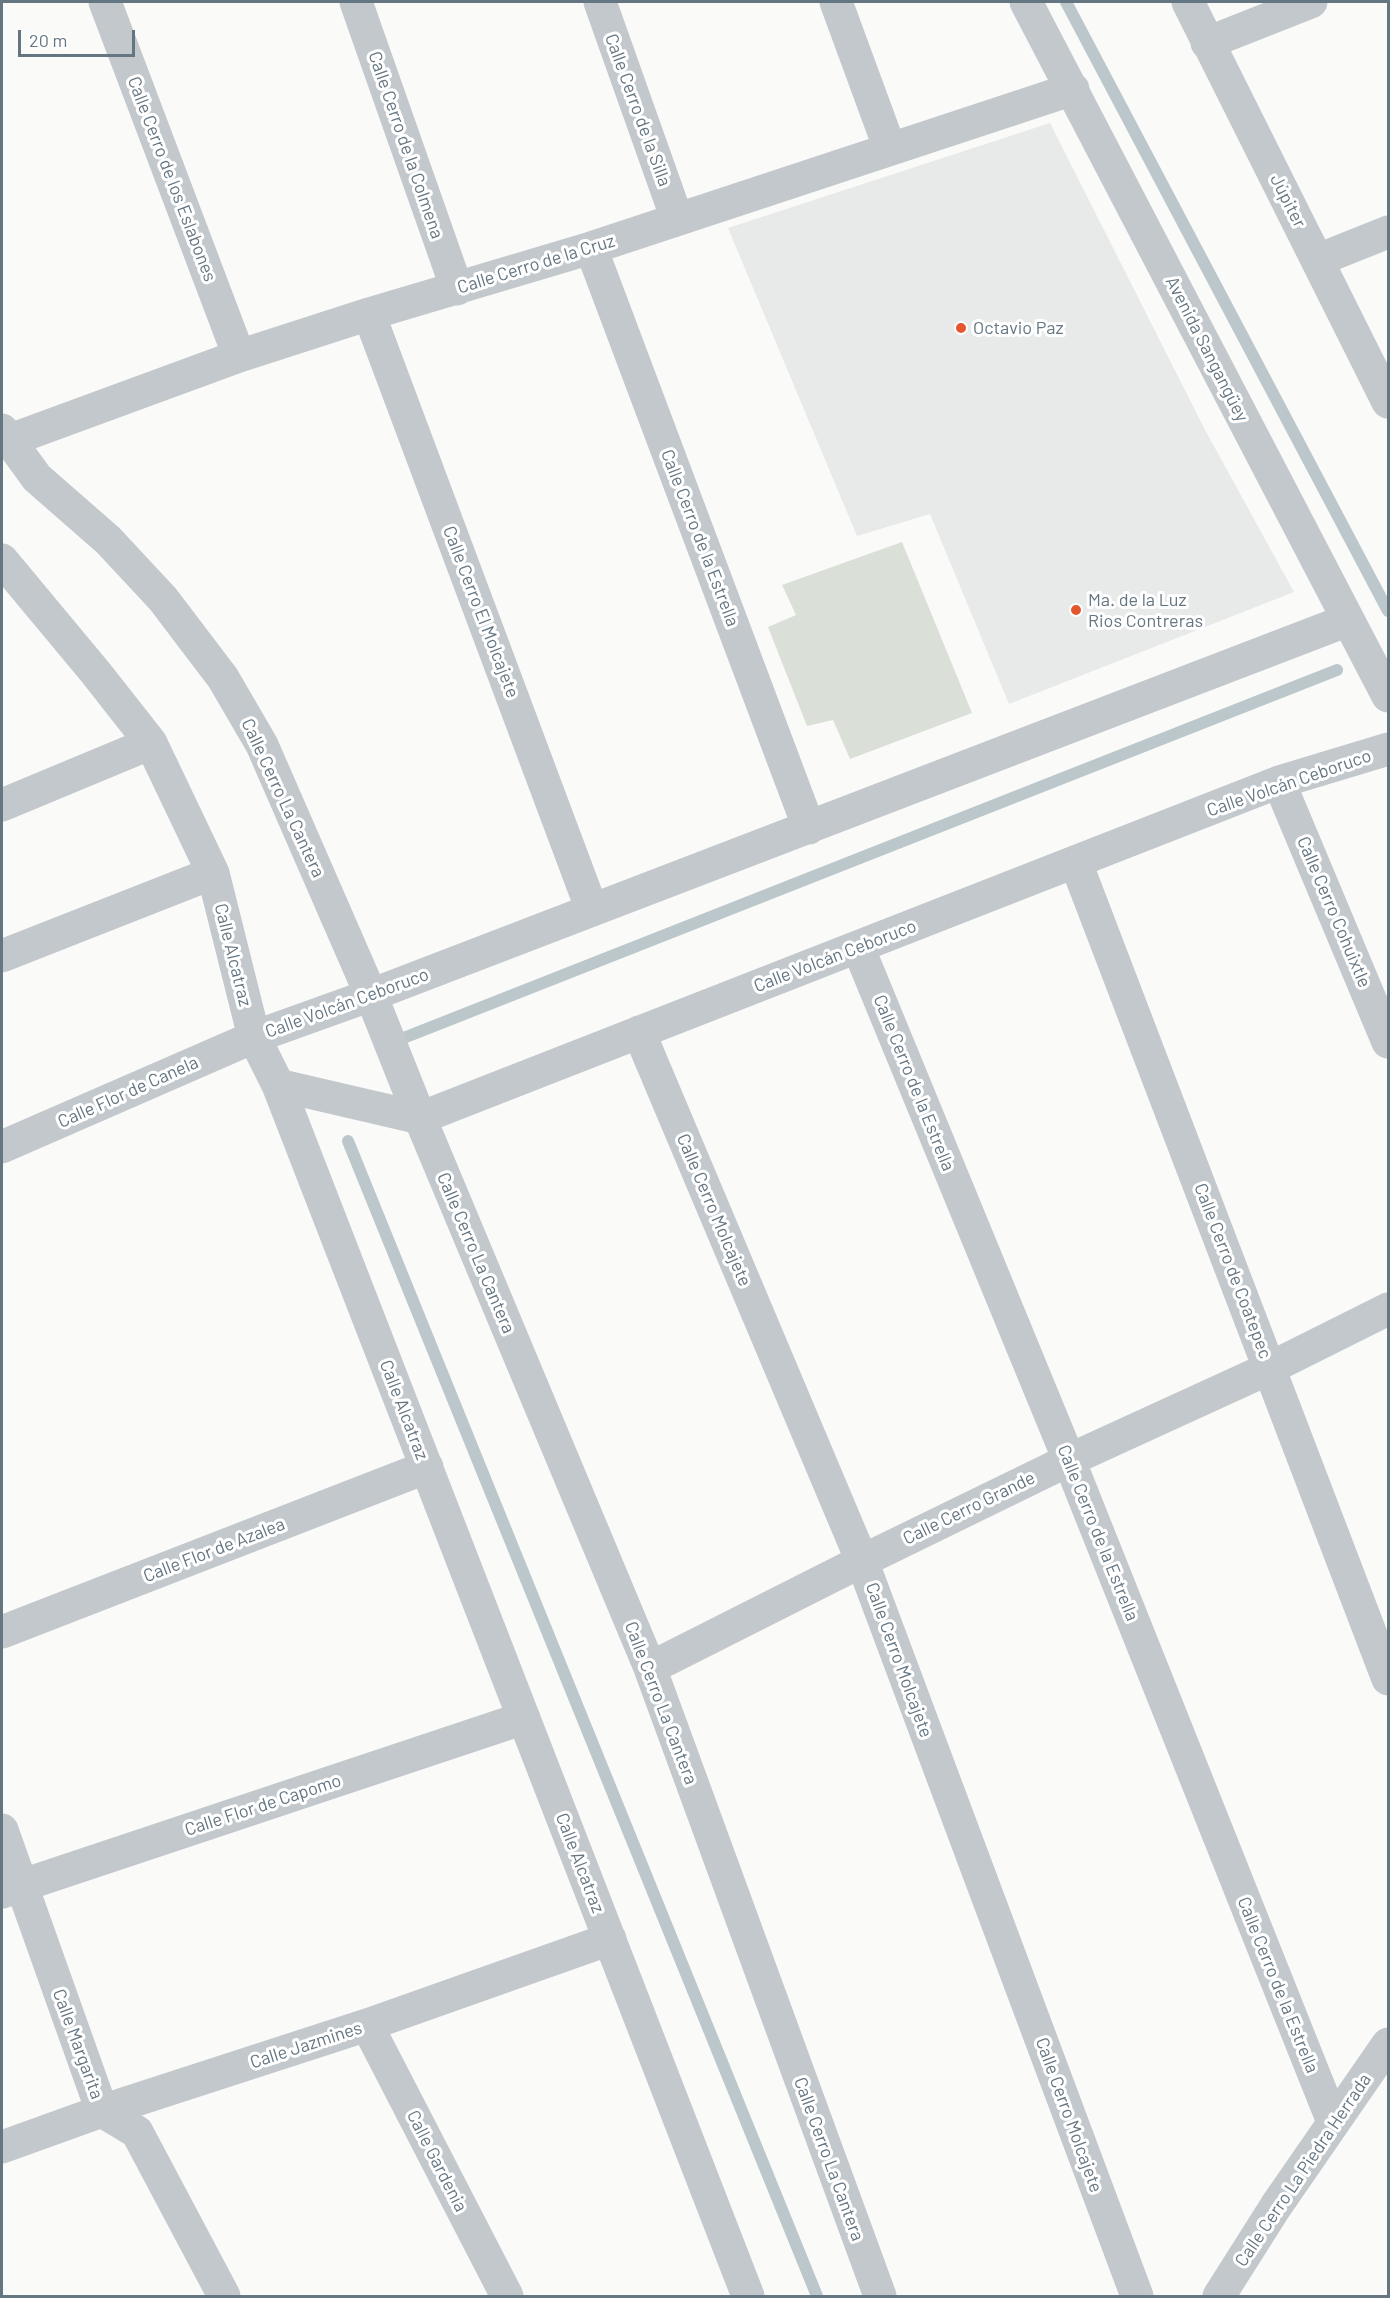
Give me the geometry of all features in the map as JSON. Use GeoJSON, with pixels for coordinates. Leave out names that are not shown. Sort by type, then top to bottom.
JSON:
{"type":"FeatureCollection","features":[{"type":"Feature","properties":{"kind":"street","name":"Calle Cerro de los Eslabones"},"geometry":{"type":"LineString","coordinates":[[105,2],[239,356]]}},
{"type":"Feature","properties":{"kind":"street","name":"Calle Cerro de la Colmena"},"geometry":{"type":"LineString","coordinates":[[356,2],[457,289]]}},
{"type":"Feature","properties":{"kind":"street","name":"Calle Cerro de la Silla"},"geometry":{"type":"LineString","coordinates":[[600,2],[677,219]]}},
{"type":"Feature","properties":{"kind":"street"},"geometry":{"type":"LineString","coordinates":[[836,2],[890,149]]}},
{"type":"Feature","properties":{"kind":"street","name":"Avenida Sangangüey"},"geometry":{"type":"LineString","coordinates":[[1026,2],[1389,696]]}},
{"type":"Feature","properties":{"kind":"street","name":"Júpiter"},"geometry":{"type":"LineString","coordinates":[[1188,2],[1389,402]]}},
{"type":"Feature","properties":{"kind":"street"},"geometry":{"type":"LineString","coordinates":[[1207,43],[1311,2]]}},
{"type":"Feature","properties":{"kind":"street","name":"Calle Cerro de la Cruz"},"geometry":{"type":"LineString","coordinates":[[4,438],[239,356],[369,314],[591,248],[1073,89]]}},
{"type":"Feature","properties":{"kind":"street"},"geometry":{"type":"LineString","coordinates":[[1318,260],[1389,232]]}},
{"type":"Feature","properties":{"kind":"street","name":"Calle Cerro de la Estrella"},"geometry":{"type":"LineString","coordinates":[[591,248],[809,828]]}},
{"type":"Feature","properties":{"kind":"street","name":"Calle Cerro El Molcajete"},"geometry":{"type":"LineString","coordinates":[[369,314],[592,910]]}},
{"type":"Feature","properties":{"kind":"street","name":"Calle Cerro La Cantera"},"geometry":{"type":"LineString","coordinates":[[4,438],[37,477],[108,540],[163,599],[224,678],[262,745],[371,996],[650,1668],[880,2296]]}},
{"type":"Feature","properties":{"kind":"street","name":"Calle Alcatraz"},"geometry":{"type":"LineString","coordinates":[[2,560],[151,743],[213,873],[254,1037],[278,1085],[748,2296]]}},
{"type":"Feature","properties":{"kind":"street","name":"Calle Volcán Ceboruco"},"geometry":{"type":"LineString","coordinates":[[254,1037],[371,996],[1348,620]]}},
{"type":"Feature","properties":{"kind":"street"},"geometry":{"type":"LineString","coordinates":[[2,805],[151,743]]}},
{"type":"Feature","properties":{"kind":"street","name":"Calle Volcán Ceboruco"},"geometry":{"type":"LineString","coordinates":[[420,1118],[1279,782],[1389,748]]}},
{"type":"Feature","properties":{"kind":"street","name":"Calle Cerro Cohuixtle"},"geometry":{"type":"LineString","coordinates":[[1279,782],[1389,1042]]}},
{"type":"Feature","properties":{"kind":"street","name":"Calle Cerro de Coatepec"},"geometry":{"type":"LineString","coordinates":[[1076,863],[1389,1679]]}},
{"type":"Feature","properties":{"kind":"street"},"geometry":{"type":"LineString","coordinates":[[2,956],[213,873]]}},
{"type":"Feature","properties":{"kind":"street","name":"Calle Cerro de la Estrella"},"geometry":{"type":"LineString","coordinates":[[858,947],[1069,1460],[1333,2122]]}},
{"type":"Feature","properties":{"kind":"street","name":"Calle Cerro Molcajete"},"geometry":{"type":"LineString","coordinates":[[639,1032],[862,1561],[1137,2296]]}},
{"type":"Feature","properties":{"kind":"street","name":"Calle Flor de Canela"},"geometry":{"type":"LineString","coordinates":[[2,1147],[254,1037]]}},
{"type":"Feature","properties":{"kind":"street"},"geometry":{"type":"LineString","coordinates":[[278,1085],[420,1118]]}},
{"type":"Feature","properties":{"kind":"street","name":"Calle Cerro Grande"},"geometry":{"type":"LineString","coordinates":[[650,1668],[1069,1460],[1270,1368],[1389,1309]]}},
{"type":"Feature","properties":{"kind":"street","name":"Calle Flor de Azalea"},"geometry":{"type":"LineString","coordinates":[[2,1632],[427,1467]]}},
{"type":"Feature","properties":{"kind":"street","name":"Calle Flor de Capomo"},"geometry":{"type":"LineString","coordinates":[[11,1889],[524,1718]]}},
{"type":"Feature","properties":{"kind":"street","name":"Calle Margarita"},"geometry":{"type":"LineString","coordinates":[[2,1830],[11,1889],[102,2111],[137,2132],[224,2296]]}},
{"type":"Feature","properties":{"kind":"street","name":"Calle Jazmines"},"geometry":{"type":"LineString","coordinates":[[2,2146],[102,2111],[368,2025],[610,1939]]}},
{"type":"Feature","properties":{"kind":"street","name":"Calle Gardenia"},"geometry":{"type":"LineString","coordinates":[[368,2025],[507,2296]]}},
{"type":"Feature","properties":{"kind":"street","name":"Calle Cerro La Piedra Herrada"},"geometry":{"type":"LineString","coordinates":[[1219,2296],[1333,2122],[1389,2044]]}},
{"type":"Feature","properties":{"kind":"shaded area","name":"Octavio Paz"},"geometry":{"type":"Polygon","coordinates":[[[1050,123],[1204,428],[1294,592],[1009,704],[930,514],[857,536],[728,228],[1050,123]]]}},
{"type":"Feature","properties":{"kind":"shaded area"},"geometry":{"type":"Polygon","coordinates":[[[902,542],[972,713],[850,759],[833,720],[807,726],[768,627],[796,615],[782,585],[902,542]]]}},
{"type":"Feature","properties":{"kind":"waterway"},"geometry":{"type":"LineString","coordinates":[[1066,2],[1388,611]]}},
{"type":"Feature","properties":{"kind":"waterway"},"geometry":{"type":"LineString","coordinates":[[406,1037],[1337,670]]}},
{"type":"Feature","properties":{"kind":"waterway"},"geometry":{"type":"LineString","coordinates":[[348,1141],[817,2296]]}},
{"type":"Feature","properties":{"kind":"place","name":"Octavio Paz"},"geometry":{"type":"Point","coordinates":[961,328]}},
{"type":"Feature","properties":{"kind":"place","name":"Ma. de la Luz Rios Contreras"},"geometry":{"type":"Point","coordinates":[1076,610]}}]}
